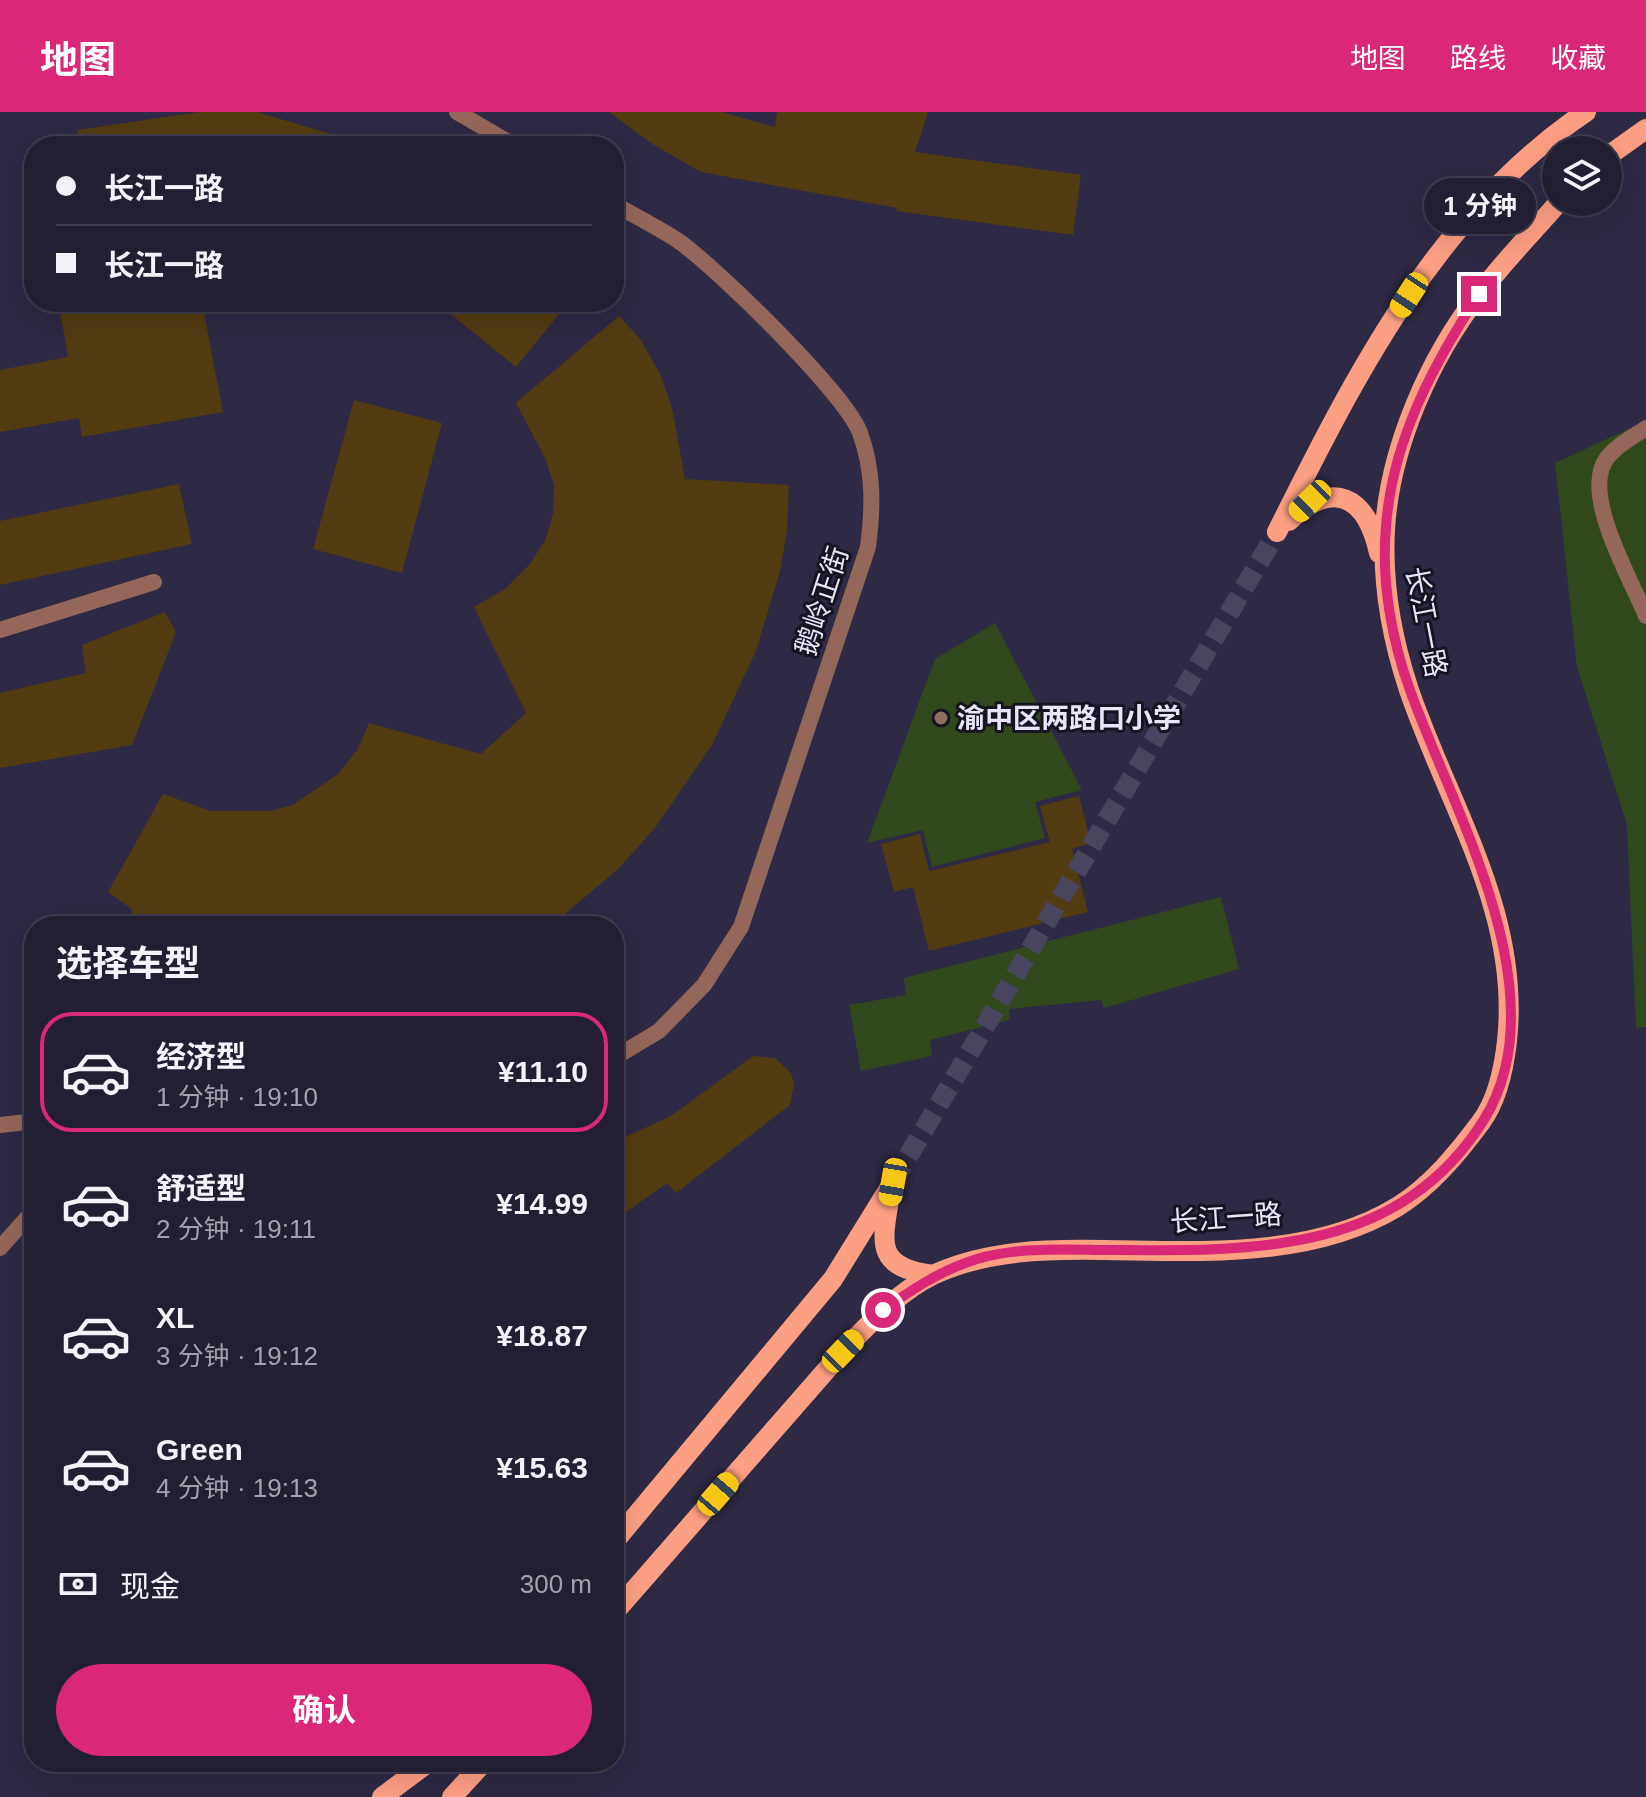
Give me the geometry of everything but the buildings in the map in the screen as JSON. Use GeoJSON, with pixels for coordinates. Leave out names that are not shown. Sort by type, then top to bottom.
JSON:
{"type":"FeatureCollection","features":[{"type":"Feature","properties":{"kind":"main road"},"geometry":{"type":"LineString","coordinates":[[1386,586],[1376,537],[1365,512],[1347,501],[1328,497],[1310,501],[1277,532],[1332,421],[1426,271],[1471,216],[1528,158],[1586,112]]}},
{"type":"Feature","properties":{"kind":"main road"},"geometry":{"type":"LineString","coordinates":[[1622,146],[1646,129]]}},
{"type":"Feature","properties":{"kind":"main road","name":"长江一路"},"geometry":{"type":"LineString","coordinates":[[624,1602],[843,1351],[883,1310],[933,1275],[980,1258],[1044,1249],[1257,1249],[1333,1234],[1397,1207],[1445,1168],[1486,1117],[1504,1071],[1510,1012],[1507,959],[1498,913],[1410,690],[1396,642],[1386,586],[1385,528],[1393,478],[1425,385],[1479,294],[1547,216]]}},
{"type":"Feature","properties":{"kind":"main road"},"geometry":{"type":"LineString","coordinates":[[624,1530],[833,1279],[893,1182],[883,1238],[885,1252],[895,1264],[912,1272],[933,1275]]}},
{"type":"Feature","properties":{"kind":"main road"},"geometry":{"type":"LineString","coordinates":[[382,1797],[416,1772]]}},
{"type":"Feature","properties":{"kind":"main road"},"geometry":{"type":"LineString","coordinates":[[457,1795],[476,1772]]}},
{"type":"Feature","properties":{"kind":"street"},"geometry":{"type":"LineString","coordinates":[[457,112],[498,136]]}},
{"type":"Feature","properties":{"kind":"street","name":"鹅岭正街"},"geometry":{"type":"LineString","coordinates":[[624,210],[678,241],[714,269],[843,403],[860,432],[874,506],[868,547],[741,927],[704,985],[659,1031],[624,1052]]}},
{"type":"Feature","properties":{"kind":"street"},"geometry":{"type":"LineString","coordinates":[[1646,428],[1605,460],[1597,479],[1602,513],[1646,616]]}},
{"type":"Feature","properties":{"kind":"street"},"geometry":{"type":"LineString","coordinates":[[0,630],[154,582]]}},
{"type":"Feature","properties":{"kind":"street"},"geometry":{"type":"LineString","coordinates":[[0,1125],[24,1122]]}},
{"type":"Feature","properties":{"kind":"street"},"geometry":{"type":"LineString","coordinates":[[0,1248],[24,1221]]}},
{"type":"Feature","properties":{"kind":"green space"},"geometry":{"type":"Polygon","coordinates":[[[1646,421],[1646,1027],[1636,1028],[1627,825],[1577,667],[1555,463],[1646,421]]]}},
{"type":"Feature","properties":{"kind":"green space"},"geometry":{"type":"Polygon","coordinates":[[[995,623],[1082,790],[1035,802],[1045,838],[932,867],[923,830],[867,843],[935,659],[995,623]]]}},
{"type":"Feature","properties":{"kind":"green space"},"geometry":{"type":"Polygon","coordinates":[[[1221,897],[1239,969],[1104,1008],[1101,1000],[1009,1009],[1010,1020],[930,1040],[932,1056],[861,1071],[849,1005],[906,995],[904,978],[1221,897]]]}},
{"type":"Feature","properties":{"kind":"tunnel"},"geometry":{"type":"LineString","coordinates":[[893,1182],[1277,532]]}},
{"type":"Feature","properties":{"kind":"place","name":"渝中区两路口小学"},"geometry":{"type":"Point","coordinates":[941,718]}},
{"type":"Feature","properties":{"kind":"route"},"geometry":{"type":"LineString","coordinates":[[883,1310],[933,1275],[980,1258],[1044,1249],[1257,1249],[1333,1234],[1397,1207],[1445,1168],[1486,1117],[1504,1071],[1510,1012],[1507,959],[1498,913],[1410,690],[1396,642],[1386,586],[1385,528],[1393,478],[1425,385],[1448,341],[1479,294]]}}]}
